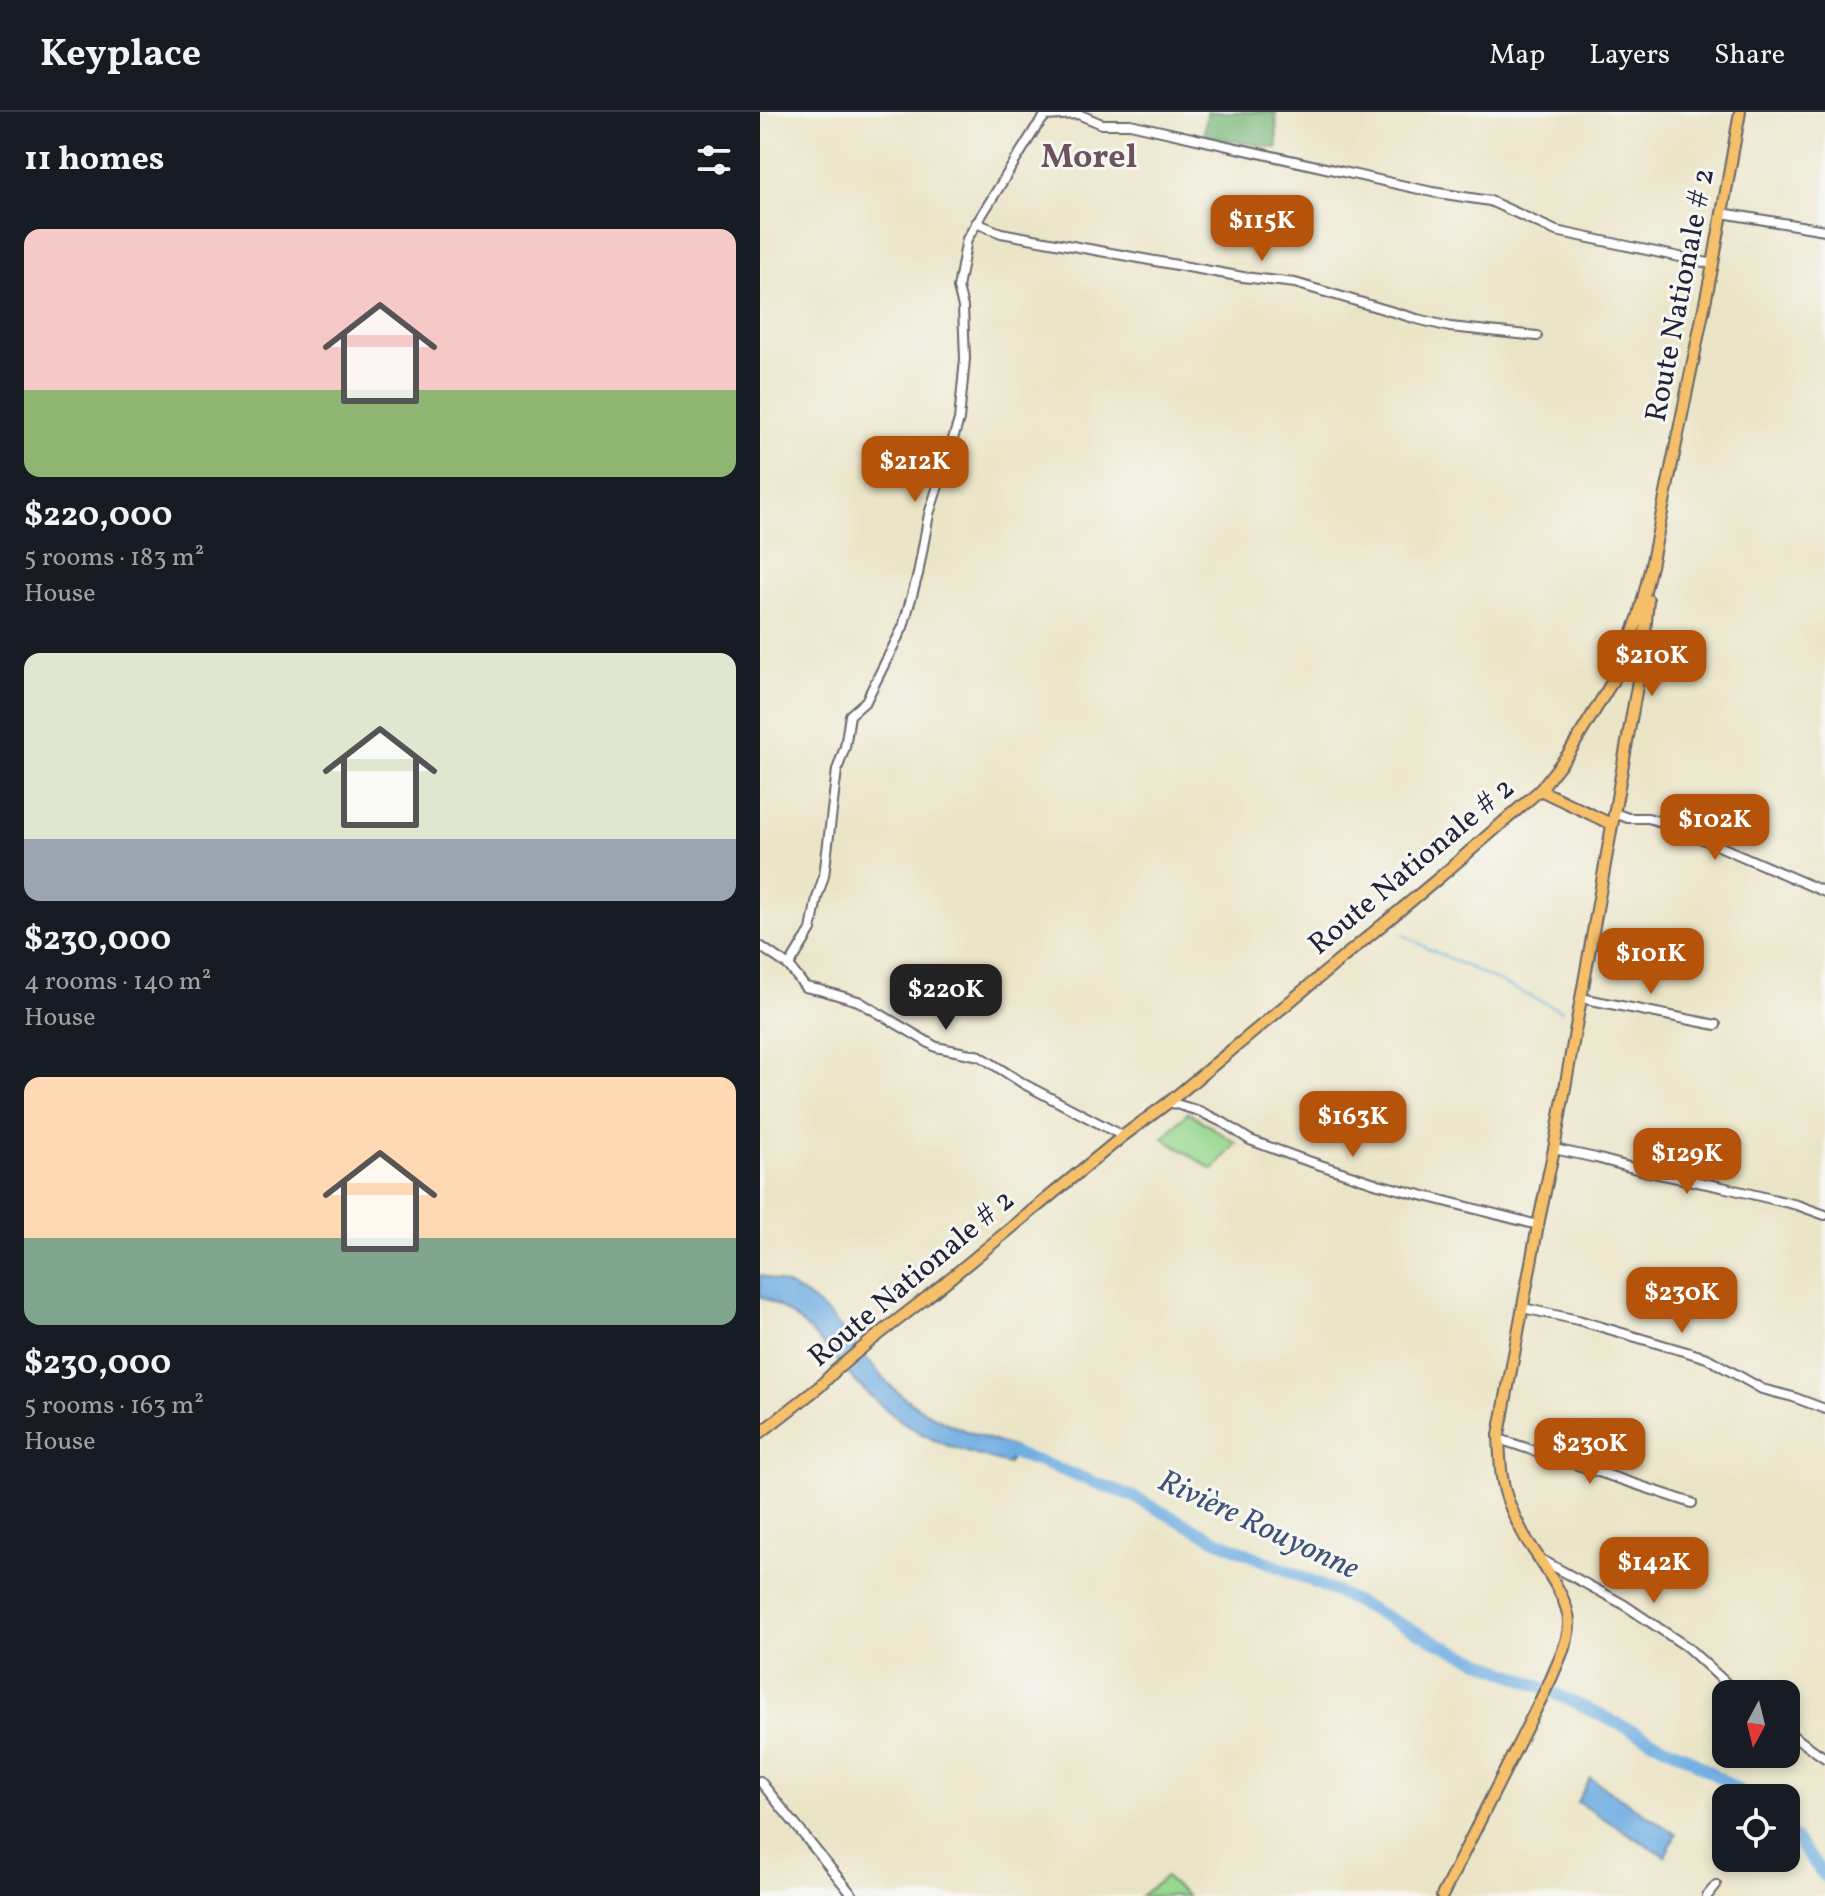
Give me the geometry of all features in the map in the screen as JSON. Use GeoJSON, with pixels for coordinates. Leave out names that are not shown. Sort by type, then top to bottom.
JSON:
{"type":"FeatureCollection","features":[{"type":"Feature","properties":{"kind":"main road","name":"Route Nationale # 2"},"geometry":{"type":"LineString","coordinates":[[760,1433],[1123,1136],[1169,1102],[1440,877],[1540,790],[1569,753],[1614,679],[1639,615],[1713,264],[1740,112]]}},
{"type":"Feature","properties":{"kind":"main road"},"geometry":{"type":"LineString","coordinates":[[1442,1896],[1551,1679],[1570,1624],[1566,1607],[1508,1501],[1499,1439],[1643,653],[1651,566]]}},
{"type":"Feature","properties":{"kind":"main road"},"geometry":{"type":"LineString","coordinates":[[1540,790],[1612,818]]}},
{"type":"Feature","properties":{"kind":"street"},"geometry":{"type":"LineString","coordinates":[[789,966],[811,930],[824,876],[837,770],[845,747],[850,715],[866,701],[903,627],[918,574],[929,514],[959,420],[965,359],[963,307],[958,288],[967,239],[1045,116],[1078,113],[1102,124],[1130,124],[1432,192],[1490,201],[1556,231],[1713,264]]}},
{"type":"Feature","properties":{"kind":"street"},"geometry":{"type":"LineString","coordinates":[[1722,213],[1825,230]]}},
{"type":"Feature","properties":{"kind":"street"},"geometry":{"type":"LineString","coordinates":[[976,223],[1001,233],[1243,277],[1295,283],[1450,327],[1537,336]]}},
{"type":"Feature","properties":{"kind":"street"},"geometry":{"type":"LineString","coordinates":[[1612,818],[1648,818],[1668,824],[1825,892]]}},
{"type":"Feature","properties":{"kind":"street"},"geometry":{"type":"LineString","coordinates":[[760,946],[789,966],[805,987],[858,1001],[936,1047],[980,1056],[1024,1084],[1123,1136]]}},
{"type":"Feature","properties":{"kind":"street"},"geometry":{"type":"LineString","coordinates":[[1581,998],[1716,1025]]}},
{"type":"Feature","properties":{"kind":"street"},"geometry":{"type":"LineString","coordinates":[[1169,1102],[1199,1111],[1250,1140],[1299,1158],[1378,1184],[1538,1225]]}},
{"type":"Feature","properties":{"kind":"street"},"geometry":{"type":"LineString","coordinates":[[1554,1149],[1797,1205],[1825,1215]]}},
{"type":"Feature","properties":{"kind":"street"},"geometry":{"type":"LineString","coordinates":[[1523,1308],[1578,1320],[1707,1358],[1762,1389],[1825,1409]]}},
{"type":"Feature","properties":{"kind":"street"},"geometry":{"type":"LineString","coordinates":[[1499,1439],[1692,1503]]}},
{"type":"Feature","properties":{"kind":"street"},"geometry":{"type":"LineString","coordinates":[[1540,1559],[1623,1604],[1687,1647],[1723,1680]]}},
{"type":"Feature","properties":{"kind":"street"},"geometry":{"type":"LineString","coordinates":[[1800,1741],[1825,1758]]}},
{"type":"Feature","properties":{"kind":"street"},"geometry":{"type":"LineString","coordinates":[[760,1781],[853,1896]]}},
{"type":"Feature","properties":{"kind":"street"},"geometry":{"type":"LineString","coordinates":[[1707,1896],[1716,1885]]}},
{"type":"Feature","properties":{"kind":"green space"},"geometry":{"type":"Polygon","coordinates":[[[1207,112],[1276,112],[1277,148],[1204,136],[1207,112]]]}},
{"type":"Feature","properties":{"kind":"green space"},"geometry":{"type":"Polygon","coordinates":[[[1188,1112],[1236,1143],[1213,1170],[1163,1138],[1188,1112]]]}},
{"type":"Feature","properties":{"kind":"green space"},"geometry":{"type":"Polygon","coordinates":[[[1165,1877],[1187,1896],[1141,1896],[1165,1877]]]}},
{"type":"Feature","properties":{"kind":"water"},"geometry":{"type":"Polygon","coordinates":[[[760,1275],[791,1287],[814,1302],[907,1400],[952,1425],[1015,1448],[1008,1464],[936,1441],[892,1414],[861,1387],[804,1325],[760,1296],[760,1275]]]}},
{"type":"Feature","properties":{"kind":"water"},"geometry":{"type":"Polygon","coordinates":[[[1590,1778],[1676,1834],[1665,1856],[1577,1802],[1590,1778]]]}},
{"type":"Feature","properties":{"kind":"waterway"},"geometry":{"type":"LineString","coordinates":[[1402,934],[1562,1011]]}},
{"type":"Feature","properties":{"kind":"waterway","name":"Rivière Rouyonne"},"geometry":{"type":"LineString","coordinates":[[999,1449],[1134,1497],[1214,1539],[1334,1591],[1451,1649],[1546,1689],[1685,1756],[1729,1784]]}},
{"type":"Feature","properties":{"kind":"waterway","name":"Rivière Rouyonne"},"geometry":{"type":"LineString","coordinates":[[1800,1844],[1825,1877]]}},
{"type":"Feature","properties":{"kind":"district","name":"Morel"},"geometry":{"type":"Point","coordinates":[1089,158]}}]}
